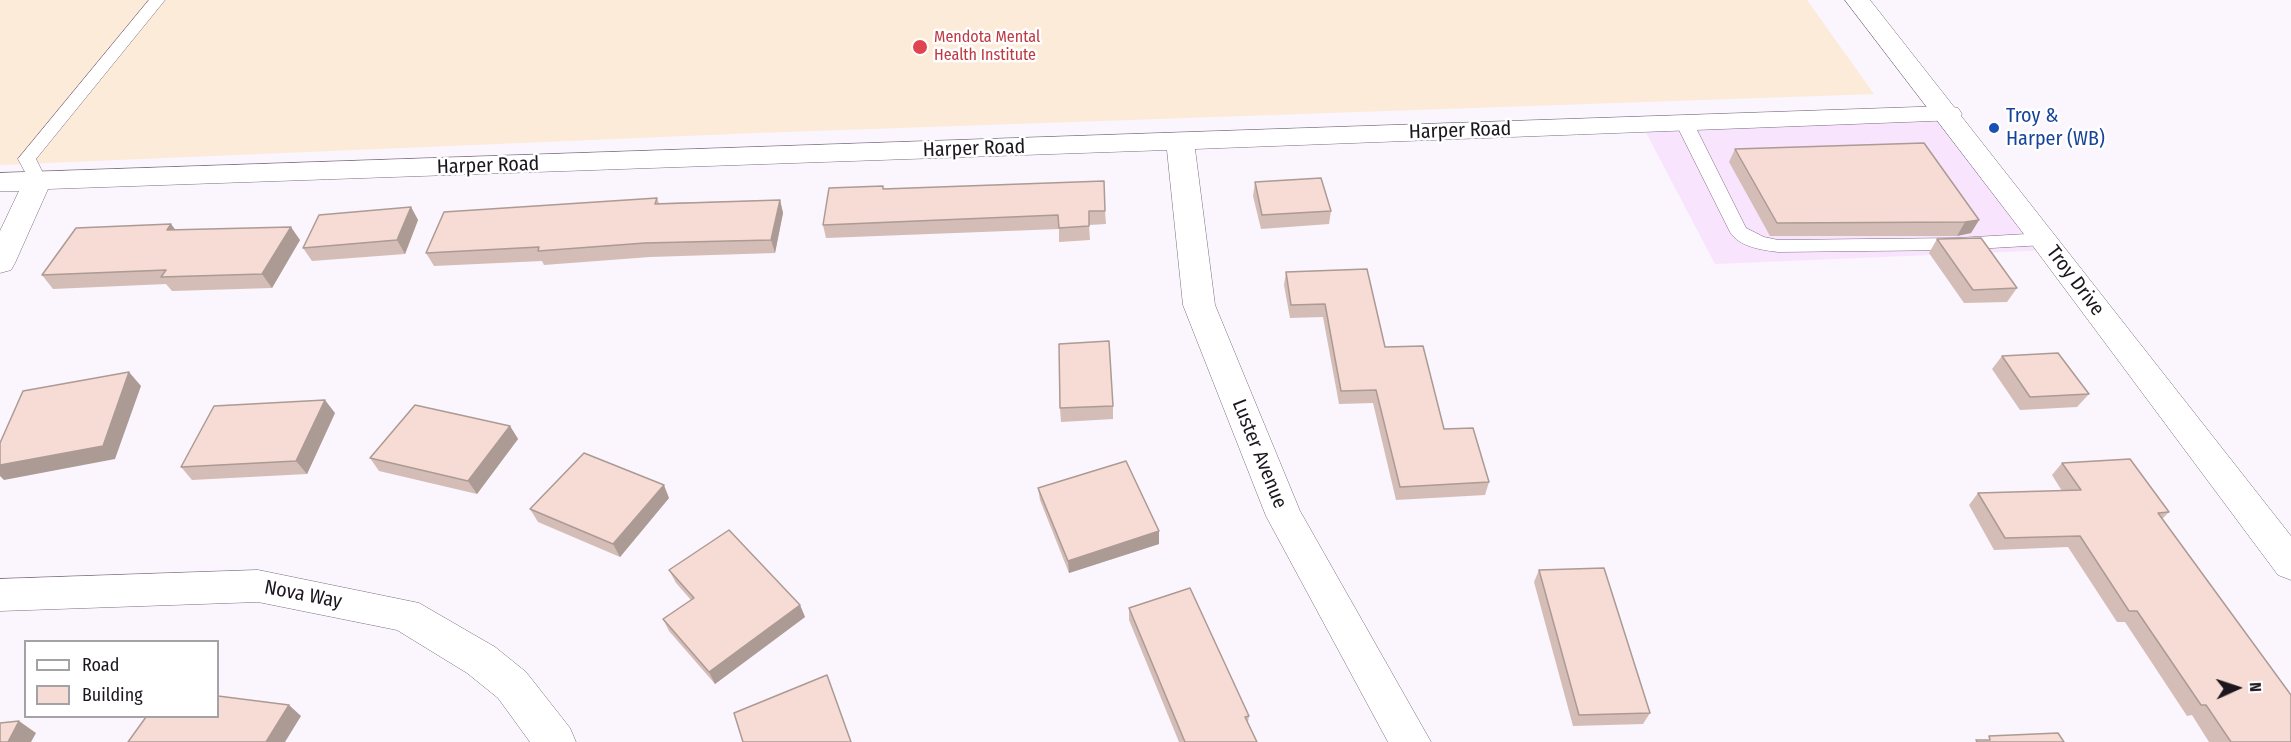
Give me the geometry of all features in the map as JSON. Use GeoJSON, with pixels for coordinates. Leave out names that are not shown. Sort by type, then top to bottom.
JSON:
{"type":"FeatureCollection","features":[{"type":"Feature","properties":{"kind":"street","name":"Troy Drive"},"geometry":{"type":"LineString","coordinates":[[1857,0],[1948,114],[2291,564]]}},
{"type":"Feature","properties":{"kind":"street","name":"Harper Road"},"geometry":{"type":"LineString","coordinates":[[0,182],[1948,114]]}},
{"type":"Feature","properties":{"kind":"street","name":"Luster Avenue"},"geometry":{"type":"LineString","coordinates":[[1180,142],[1199,305],[1284,516],[1410,742]]}},
{"type":"Feature","properties":{"kind":"street"},"geometry":{"type":"LineString","coordinates":[[0,264],[38,181]]}},
{"type":"Feature","properties":{"kind":"street","name":"Nova Way"},"geometry":{"type":"LineString","coordinates":[[0,595],[258,586],[405,615],[481,660],[512,685],[555,742]]}},
{"type":"Feature","properties":{"kind":"lane"},"geometry":{"type":"LineString","coordinates":[[38,181],[27,159],[157,0]]}},
{"type":"Feature","properties":{"kind":"lane"},"geometry":{"type":"LineString","coordinates":[[1684,122],[1738,232],[1759,243],[1778,246],[1957,244],[2044,239]]}},
{"type":"Feature","properties":{"kind":"shaded area","name":"Mendota Mental Health Institute"},"geometry":{"type":"Polygon","coordinates":[[[0,0],[1807,0],[1874,94],[756,133],[0,165],[0,0]]]}},
{"type":"Feature","properties":{"kind":"shaded area"},"geometry":{"type":"Polygon","coordinates":[[[1948,114],[2051,250],[1715,264],[1642,125],[1948,114]]]}},
{"type":"Feature","properties":{"kind":"building"},"geometry":{"type":"Polygon","coordinates":[[[1924,143],[1979,220],[1777,223],[1735,149],[1924,143]]]}},
{"type":"Feature","properties":{"kind":"building"},"geometry":{"type":"Polygon","coordinates":[[[1321,178],[1331,211],[1262,215],[1255,182],[1321,178]]]}},
{"type":"Feature","properties":{"kind":"building"},"geometry":{"type":"Polygon","coordinates":[[[1104,181],[1105,211],[1089,211],[1089,226],[1059,228],[1058,215],[823,225],[829,188],[883,186],[883,189],[1104,181]]]}},
{"type":"Feature","properties":{"kind":"building"},"geometry":{"type":"Polygon","coordinates":[[[657,198],[655,204],[780,200],[771,240],[645,243],[538,251],[539,247],[426,253],[444,212],[657,198]]]}},
{"type":"Feature","properties":{"kind":"building"},"geometry":{"type":"Polygon","coordinates":[[[411,207],[397,240],[303,248],[319,215],[411,207]]]}},
{"type":"Feature","properties":{"kind":"building"},"geometry":{"type":"Polygon","coordinates":[[[171,224],[167,230],[291,227],[262,274],[161,277],[166,270],[42,275],[76,228],[171,224]]]}},
{"type":"Feature","properties":{"kind":"building"},"geometry":{"type":"Polygon","coordinates":[[[1981,238],[2017,288],[1973,290],[1937,239],[1981,238]]]}},
{"type":"Feature","properties":{"kind":"building"},"geometry":{"type":"Polygon","coordinates":[[[1367,269],[1385,347],[1423,346],[1444,429],[1473,428],[1489,482],[1400,487],[1376,390],[1341,391],[1325,304],[1291,305],[1286,272],[1367,269]]]}},
{"type":"Feature","properties":{"kind":"building"},"geometry":{"type":"Polygon","coordinates":[[[1109,341],[1113,406],[1060,408],[1059,344],[1109,341]]]}},
{"type":"Feature","properties":{"kind":"building"},"geometry":{"type":"Polygon","coordinates":[[[2058,353],[2089,394],[2030,397],[2002,356],[2058,353]]]}},
{"type":"Feature","properties":{"kind":"building"},"geometry":{"type":"Polygon","coordinates":[[[129,372],[103,446],[0,465],[0,443],[23,391],[129,372]]]}},
{"type":"Feature","properties":{"kind":"building"},"geometry":{"type":"Polygon","coordinates":[[[325,400],[296,461],[181,467],[214,406],[325,400]]]}},
{"type":"Feature","properties":{"kind":"building"},"geometry":{"type":"Polygon","coordinates":[[[415,405],[510,426],[468,481],[370,458],[415,405]]]}},
{"type":"Feature","properties":{"kind":"building"},"geometry":{"type":"Polygon","coordinates":[[[584,453],[664,485],[613,544],[530,509],[584,453]]]}},
{"type":"Feature","properties":{"kind":"building"},"geometry":{"type":"Polygon","coordinates":[[[2130,459],[2169,512],[2158,513],[2291,695],[2291,742],[2231,742],[2206,705],[2201,705],[2137,611],[2129,611],[2080,536],[2005,538],[1978,493],[2081,490],[2062,463],[2130,459]]]}},
{"type":"Feature","properties":{"kind":"building"},"geometry":{"type":"Polygon","coordinates":[[[1126,461],[1159,531],[1068,561],[1038,488],[1126,461]]]}},
{"type":"Feature","properties":{"kind":"building"},"geometry":{"type":"Polygon","coordinates":[[[729,530],[800,605],[709,672],[663,619],[694,598],[669,570],[729,530]]]}},
{"type":"Feature","properties":{"kind":"building"},"geometry":{"type":"Polygon","coordinates":[[[1604,568],[1650,713],[1579,715],[1539,570],[1604,568]]]}},
{"type":"Feature","properties":{"kind":"building"},"geometry":{"type":"Polygon","coordinates":[[[1190,588],[1249,716],[1245,717],[1257,742],[1185,742],[1129,608],[1190,588]]]}},
{"type":"Feature","properties":{"kind":"building"},"geometry":{"type":"Polygon","coordinates":[[[827,675],[851,742],[743,742],[734,713],[827,675]]]}},
{"type":"Feature","properties":{"kind":"building"},"geometry":{"type":"Polygon","coordinates":[[[219,696],[289,705],[266,742],[128,742],[145,718],[219,718],[219,696]]]}},
{"type":"Feature","properties":{"kind":"building"},"geometry":{"type":"Polygon","coordinates":[[[19,721],[8,742],[0,742],[0,723],[19,721]]]}},
{"type":"Feature","properties":{"kind":"building"},"geometry":{"type":"Polygon","coordinates":[[[2058,733],[2064,742],[1977,742],[1976,740],[1990,740],[1989,736],[2058,733]]]}},
{"type":"Feature","properties":{"kind":"place","name":"Mendota Mental Health Institute"},"geometry":{"type":"Point","coordinates":[920,47]}},
{"type":"Feature","properties":{"kind":"place","name":"Troy & Harper (WB)"},"geometry":{"type":"Point","coordinates":[1994,128]}}]}
